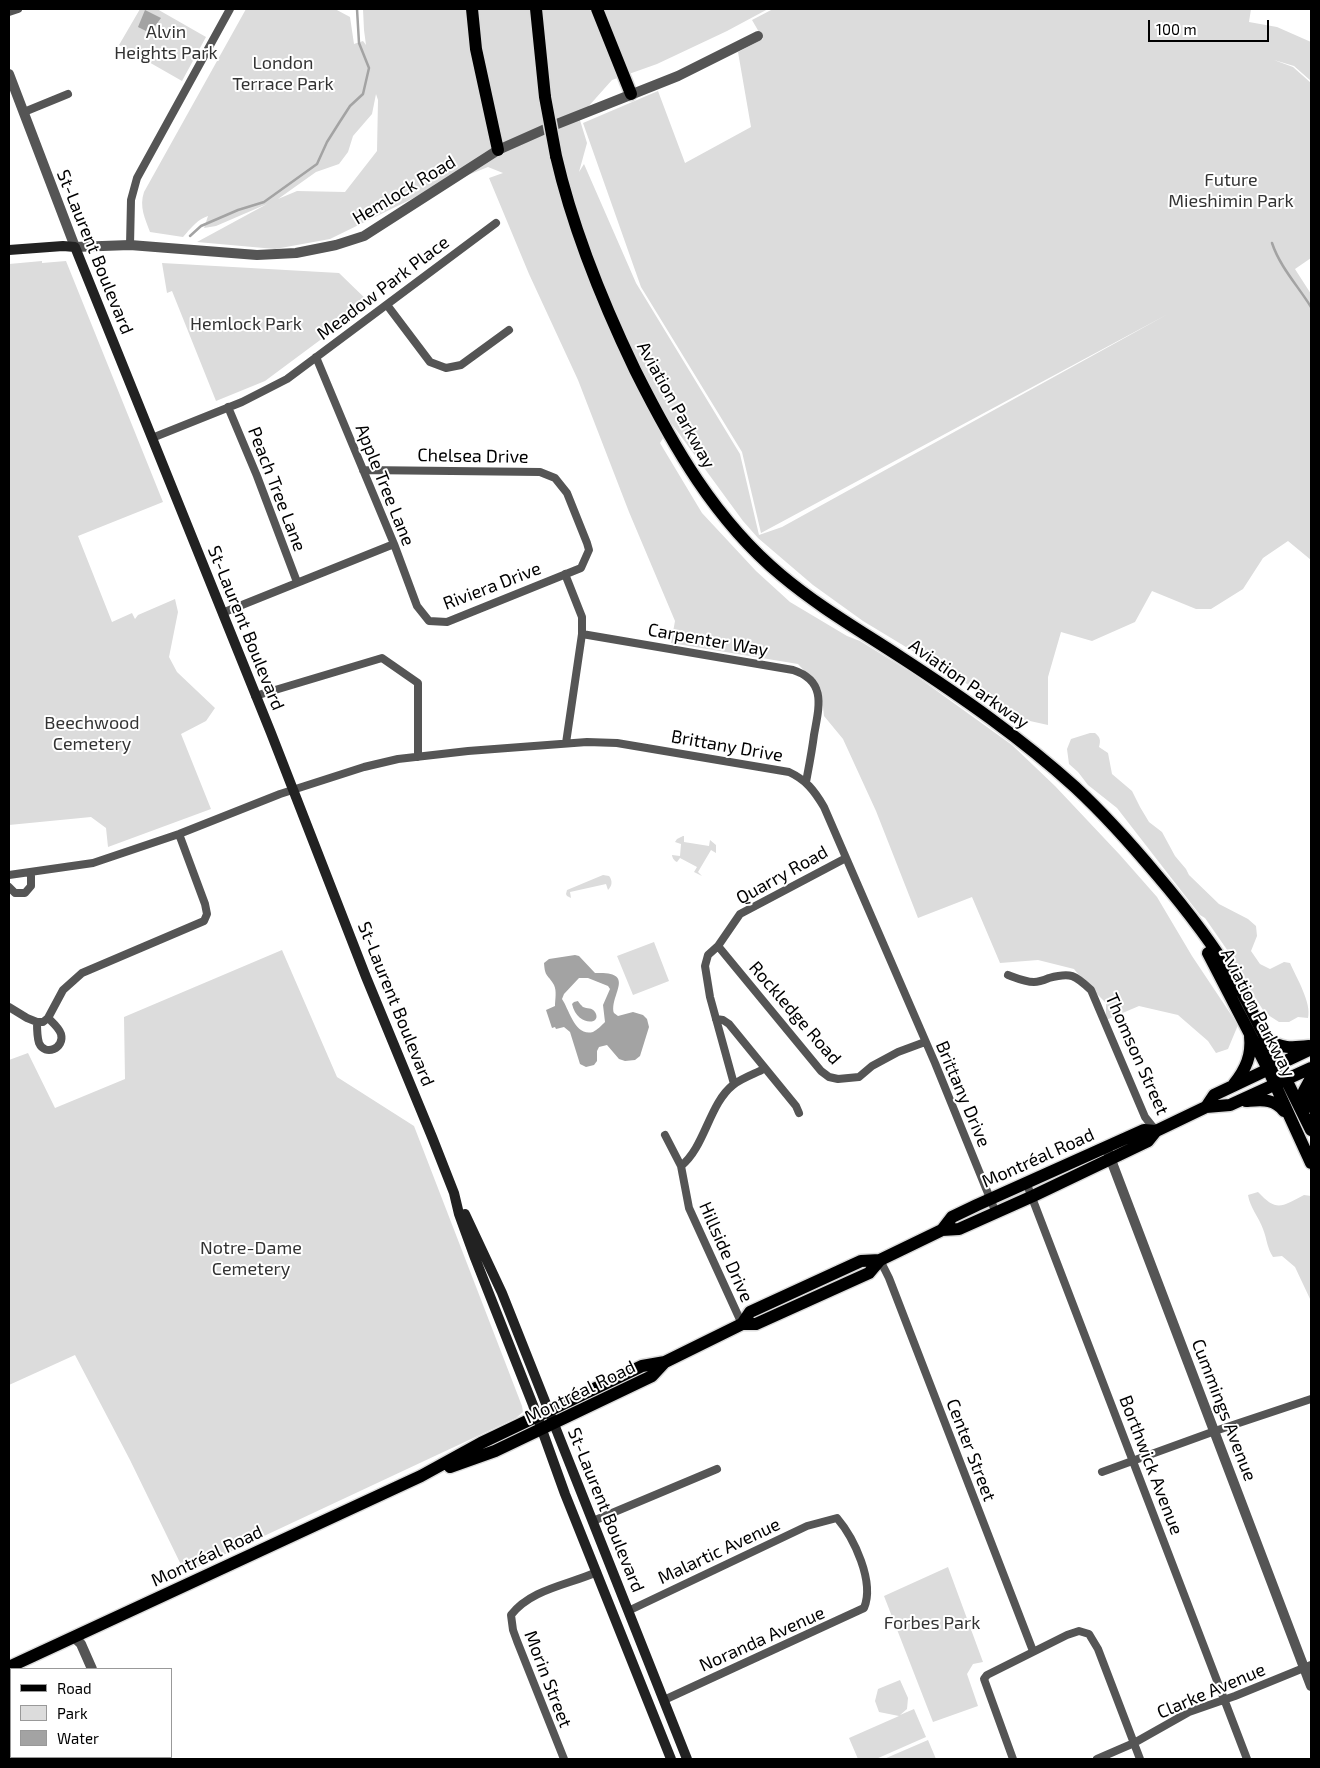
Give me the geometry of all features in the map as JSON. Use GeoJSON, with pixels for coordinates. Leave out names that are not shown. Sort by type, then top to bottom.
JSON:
{"type":"FeatureCollection","features":[{"type":"Feature","properties":{"kind":"main road"},"geometry":{"type":"LineString","coordinates":[[472,9],[476,49],[498,150]]}},
{"type":"Feature","properties":{"kind":"main road","name":"Aviation Parkway"},"geometry":{"type":"LineString","coordinates":[[536,9],[545,97],[556,156],[581,243],[618,335],[679,453],[699,484],[731,525],[780,574],[818,604],[986,714],[1036,753],[1101,812],[1164,883],[1197,924],[1238,985],[1263,1035],[1274,1066],[1275,1085],[1311,1163]]}},
{"type":"Feature","properties":{"kind":"main road"},"geometry":{"type":"LineString","coordinates":[[597,9],[631,94]]}},
{"type":"Feature","properties":{"kind":"main road","name":"Hemlock Road"},"geometry":{"type":"LineString","coordinates":[[9,250],[63,246],[75,247]]}},
{"type":"Feature","properties":{"kind":"main road","name":"St-Laurent Boulevard"},"geometry":{"type":"LineString","coordinates":[[75,247],[294,791],[366,977],[432,1137],[454,1193],[472,1249],[541,1429],[672,1759]]}},
{"type":"Feature","properties":{"kind":"main road","name":"Aviation Parkway"},"geometry":{"type":"LineString","coordinates":[[1164,883],[1204,945],[1249,1031],[1274,1066],[1287,1079],[1311,1129]]}},
{"type":"Feature","properties":{"kind":"main road"},"geometry":{"type":"LineString","coordinates":[[1234,1085],[1248,1062],[1251,1046],[1249,1031]]}},
{"type":"Feature","properties":{"kind":"main road"},"geometry":{"type":"LineString","coordinates":[[1263,1035],[1273,1043],[1284,1047],[1311,1047]]}},
{"type":"Feature","properties":{"kind":"main road","name":"Montréal Road"},"geometry":{"type":"LineString","coordinates":[[1206,1107],[1214,1095],[1311,1047]]}},
{"type":"Feature","properties":{"kind":"main road","name":"Montréal Road"},"geometry":{"type":"LineString","coordinates":[[942,1230],[952,1217],[1026,1182],[1148,1141],[1156,1131],[1206,1107],[1230,1105],[1311,1068]]}},
{"type":"Feature","properties":{"kind":"main road"},"geometry":{"type":"LineString","coordinates":[[1311,1078],[1306,1086],[1304,1102],[1311,1129]]}},
{"type":"Feature","properties":{"kind":"main road"},"geometry":{"type":"LineString","coordinates":[[1239,1101],[1271,1100],[1280,1105],[1291,1120]]}},
{"type":"Feature","properties":{"kind":"main road","name":"Montréal Road"},"geometry":{"type":"LineString","coordinates":[[9,1667],[421,1476],[481,1442],[642,1366],[664,1362],[742,1324],[756,1324],[870,1273],[880,1260],[942,1230],[959,1229],[996,1213],[1032,1196],[1108,1153]]}},
{"type":"Feature","properties":{"kind":"main road","name":"St-Laurent Boulevard"},"geometry":{"type":"LineString","coordinates":[[454,1193],[500,1289],[687,1759]]}},
{"type":"Feature","properties":{"kind":"main road"},"geometry":{"type":"LineString","coordinates":[[504,1332],[515,1328]]}},
{"type":"Feature","properties":{"kind":"main road","name":"Montréal Road"},"geometry":{"type":"LineString","coordinates":[[421,1476],[495,1451],[652,1376],[664,1362]]}},
{"type":"Feature","properties":{"kind":"street"},"geometry":{"type":"LineString","coordinates":[[9,12],[18,9]]}},
{"type":"Feature","properties":{"kind":"street"},"geometry":{"type":"LineString","coordinates":[[130,245],[131,200],[137,178],[230,9]]}},
{"type":"Feature","properties":{"kind":"street","name":"Hemlock Road"},"geometry":{"type":"LineString","coordinates":[[75,247],[130,245],[257,255],[296,253],[364,236],[498,150],[704,64],[758,36]]}},
{"type":"Feature","properties":{"kind":"street","name":"St-Laurent Boulevard"},"geometry":{"type":"LineString","coordinates":[[9,74],[75,247]]}},
{"type":"Feature","properties":{"kind":"street"},"geometry":{"type":"LineString","coordinates":[[24,112],[68,94]]}},
{"type":"Feature","properties":{"kind":"street","name":"Meadow Park Place"},"geometry":{"type":"LineString","coordinates":[[152,438],[242,402],[287,379],[496,223]]}},
{"type":"Feature","properties":{"kind":"street"},"geometry":{"type":"LineString","coordinates":[[387,305],[430,362],[446,368],[461,365],[509,330]]}},
{"type":"Feature","properties":{"kind":"street","name":"Apple Tree Lane"},"geometry":{"type":"LineString","coordinates":[[316,357],[394,544],[417,606],[429,621]]}},
{"type":"Feature","properties":{"kind":"street","name":"Peach Tree Lane"},"geometry":{"type":"LineString","coordinates":[[228,407],[296,582]]}},
{"type":"Feature","properties":{"kind":"street","name":"Chelsea Drive"},"geometry":{"type":"LineString","coordinates":[[363,470],[540,472],[556,478],[567,493],[588,543],[589,550],[581,568],[565,574]]}},
{"type":"Feature","properties":{"kind":"street"},"geometry":{"type":"LineString","coordinates":[[222,613],[394,544]]}},
{"type":"Feature","properties":{"kind":"street"},"geometry":{"type":"LineString","coordinates":[[565,574],[582,617],[582,634],[566,743]]}},
{"type":"Feature","properties":{"kind":"street","name":"Riviera Drive"},"geometry":{"type":"LineString","coordinates":[[429,621],[447,622],[565,574]]}},
{"type":"Feature","properties":{"kind":"street","name":"Carpenter Way"},"geometry":{"type":"LineString","coordinates":[[582,634],[802,672],[810,678],[818,694],[819,706],[806,782]]}},
{"type":"Feature","properties":{"kind":"street"},"geometry":{"type":"LineString","coordinates":[[255,696],[382,658],[418,683],[418,757]]}},
{"type":"Feature","properties":{"kind":"street","name":"Brittany Drive"},"geometry":{"type":"LineString","coordinates":[[9,875],[93,863],[178,834],[280,794],[364,767],[418,757],[566,743],[617,743],[788,772],[806,782],[815,791],[824,807],[996,1213]]}},
{"type":"Feature","properties":{"kind":"street"},"geometry":{"type":"LineString","coordinates":[[9,1006],[27,1018],[43,1022],[48,1018],[63,990],[82,973],[204,920],[207,914],[205,904],[178,834]]}},
{"type":"Feature","properties":{"kind":"street","name":"Quarry Road"},"geometry":{"type":"LineString","coordinates":[[734,1084],[710,997],[705,966],[708,955],[718,946],[740,914],[846,858]]}},
{"type":"Feature","properties":{"kind":"street"},"geometry":{"type":"LineString","coordinates":[[9,887],[15,893],[25,893],[31,886],[31,873]]}},
{"type":"Feature","properties":{"kind":"street","name":"Rockledge Road"},"geometry":{"type":"LineString","coordinates":[[718,946],[822,1071],[830,1078],[859,1077],[872,1066],[898,1052],[925,1042]]}},
{"type":"Feature","properties":{"kind":"street","name":"Thomson Street"},"geometry":{"type":"LineString","coordinates":[[1008,975],[1027,982],[1037,982],[1060,975],[1070,975],[1078,978],[1091,990],[1145,1117],[1156,1131]]}},
{"type":"Feature","properties":{"kind":"street"},"geometry":{"type":"LineString","coordinates":[[37,1022],[40,1044],[44,1049],[54,1049],[59,1046],[61,1034],[48,1018]]}},
{"type":"Feature","properties":{"kind":"street"},"geometry":{"type":"LineString","coordinates":[[716,1019],[729,1024],[796,1106],[799,1113]]}},
{"type":"Feature","properties":{"kind":"street"},"geometry":{"type":"LineString","coordinates":[[682,1166],[689,1160],[713,1112],[727,1090],[734,1084],[764,1069]]}},
{"type":"Feature","properties":{"kind":"street","name":"Hillside Drive"},"geometry":{"type":"LineString","coordinates":[[665,1135],[682,1166],[689,1208],[742,1324]]}},
{"type":"Feature","properties":{"kind":"street","name":"Cummings Avenue"},"geometry":{"type":"LineString","coordinates":[[1108,1153],[1308,1666],[1311,1686]]}},
{"type":"Feature","properties":{"kind":"street","name":"Borthwick Avenue"},"geometry":{"type":"LineString","coordinates":[[1026,1182],[1247,1759]]}},
{"type":"Feature","properties":{"kind":"street","name":"Center Street"},"geometry":{"type":"LineString","coordinates":[[880,1260],[889,1278],[1033,1651]]}},
{"type":"Feature","properties":{"kind":"street"},"geometry":{"type":"LineString","coordinates":[[1102,1472],[1311,1398]]}},
{"type":"Feature","properties":{"kind":"street"},"geometry":{"type":"LineString","coordinates":[[593,1521],[717,1469]]}},
{"type":"Feature","properties":{"kind":"street","name":"Noranda Avenue"},"geometry":{"type":"LineString","coordinates":[[664,1700],[864,1608],[868,1600],[867,1579],[850,1537],[837,1518],[824,1521]]}},
{"type":"Feature","properties":{"kind":"street","name":"Malartic Avenue"},"geometry":{"type":"LineString","coordinates":[[628,1612],[807,1526],[824,1521]]}},
{"type":"Feature","properties":{"kind":"street","name":"Morin Street"},"geometry":{"type":"LineString","coordinates":[[564,1759],[516,1641],[511,1615],[518,1605],[529,1598],[597,1572]]}},
{"type":"Feature","properties":{"kind":"street"},"geometry":{"type":"LineString","coordinates":[[1013,1759],[986,1687],[984,1680],[987,1674],[1079,1631],[1089,1634],[1098,1649],[1140,1759]]}},
{"type":"Feature","properties":{"kind":"street"},"geometry":{"type":"LineString","coordinates":[[74,1637],[80,1644],[92,1668]]}},
{"type":"Feature","properties":{"kind":"street","name":"Clarke Avenue"},"geometry":{"type":"LineString","coordinates":[[1097,1759],[1134,1743],[1190,1712],[1308,1666]]}},
{"type":"Feature","properties":{"kind":"green space","name":"Alvin Heights Park"},"geometry":{"type":"Polygon","coordinates":[[[140,9],[157,9],[206,37],[182,81],[119,45],[140,9]]]}},
{"type":"Feature","properties":{"kind":"green space"},"geometry":{"type":"Polygon","coordinates":[[[246,9],[335,9],[350,17],[354,44],[363,41],[366,45],[363,9],[768,9],[727,31],[657,64],[612,80],[579,117],[587,143],[579,172],[584,164],[636,283],[740,454],[759,535],[782,527],[1168,314],[761,533],[742,452],[641,287],[583,123],[658,91],[685,163],[751,127],[738,52],[763,39],[752,20],[773,9],[1251,9],[1249,22],[1277,27],[1311,42],[1311,81],[1294,66],[1274,60],[1293,67],[1311,83],[1311,258],[1295,269],[1311,294],[1311,560],[1288,541],[1263,558],[1243,589],[1211,609],[1196,609],[1152,591],[1135,622],[1092,641],[1061,632],[1048,677],[1048,725],[1021,719],[863,621],[813,585],[758,538],[743,521],[672,424],[660,443],[702,513],[756,571],[790,602],[847,636],[860,641],[912,673],[1012,745],[1055,786],[1120,855],[1157,897],[1192,956],[1238,1025],[1228,1049],[1216,1053],[1208,1041],[1178,1015],[1139,1006],[1106,1020],[1106,1003],[1074,969],[1038,960],[1000,963],[972,897],[918,918],[876,811],[843,739],[824,716],[821,689],[798,664],[671,643],[675,621],[629,512],[578,380],[529,274],[489,178],[503,173],[488,167],[428,191],[330,239],[275,249],[197,242],[267,204],[216,226],[204,228],[208,216],[204,217],[183,237],[150,232],[142,208],[144,192],[246,9]],[[376,94],[372,114],[353,136],[348,152],[339,164],[316,172],[278,199],[297,191],[345,192],[377,151],[378,100],[376,94]]]}},
{"type":"Feature","properties":{"kind":"green space","name":"Beechwood Cemetery"},"geometry":{"type":"Polygon","coordinates":[[[42,261],[42,263],[66,261],[163,502],[78,536],[112,622],[132,613],[135,619],[138,615],[175,599],[178,612],[169,657],[177,672],[215,708],[206,721],[181,734],[211,809],[108,847],[106,828],[91,817],[9,825],[9,264],[42,261]]]}},
{"type":"Feature","properties":{"kind":"green space","name":"Hemlock Park"},"geometry":{"type":"Polygon","coordinates":[[[162,263],[339,273],[370,303],[265,381],[216,401],[172,291],[167,293],[162,263]]]}},
{"type":"Feature","properties":{"kind":"green space"},"geometry":{"type":"Polygon","coordinates":[[[1095,733],[1098,736],[1100,741],[1099,747],[1108,753],[1112,774],[1132,791],[1149,822],[1162,832],[1175,856],[1189,875],[1219,904],[1248,919],[1256,926],[1257,936],[1251,951],[1260,964],[1270,969],[1284,962],[1290,963],[1306,998],[1309,1012],[1308,1018],[1298,1017],[1289,1022],[1279,1022],[1265,1013],[1239,973],[1230,954],[1205,918],[1200,915],[1117,808],[1088,785],[1069,764],[1067,749],[1071,739],[1095,733]]]}},
{"type":"Feature","properties":{"kind":"green space"},"geometry":{"type":"Polygon","coordinates":[[[683,836],[684,842],[709,846],[710,840],[716,845],[716,853],[711,850],[698,872],[702,876],[694,872],[697,867],[680,858],[677,862],[673,858],[672,855],[680,856],[681,844],[675,842],[683,836]]]}},
{"type":"Feature","properties":{"kind":"green space"},"geometry":{"type":"Polygon","coordinates":[[[603,875],[609,876],[611,880],[608,890],[606,884],[570,892],[571,898],[567,896],[567,890],[603,875]]]}},
{"type":"Feature","properties":{"kind":"green space"},"geometry":{"type":"Polygon","coordinates":[[[654,942],[669,981],[633,995],[617,956],[654,942]]]}},
{"type":"Feature","properties":{"kind":"green space","name":"Notre-Dame Cemetery"},"geometry":{"type":"Polygon","coordinates":[[[282,950],[337,1077],[414,1126],[523,1412],[516,1418],[185,1573],[130,1460],[75,1355],[9,1385],[9,1060],[28,1053],[55,1108],[125,1079],[124,1017],[282,950]]]}},
{"type":"Feature","properties":{"kind":"green space"},"geometry":{"type":"Polygon","coordinates":[[[1258,1192],[1270,1203],[1280,1206],[1304,1195],[1311,1196],[1311,1301],[1295,1267],[1282,1256],[1273,1257],[1271,1254],[1248,1195],[1258,1192]]]}},
{"type":"Feature","properties":{"kind":"green space","name":"Forbes Park"},"geometry":{"type":"Polygon","coordinates":[[[948,1567],[983,1662],[973,1664],[967,1674],[978,1706],[933,1722],[884,1596],[948,1567]]]}},
{"type":"Feature","properties":{"kind":"green space"},"geometry":{"type":"Polygon","coordinates":[[[900,1680],[908,1698],[907,1709],[900,1715],[914,1709],[926,1737],[876,1759],[858,1759],[849,1738],[899,1716],[879,1712],[875,1701],[878,1689],[900,1680]]]}},
{"type":"Feature","properties":{"kind":"green space"},"geometry":{"type":"Polygon","coordinates":[[[928,1740],[936,1759],[884,1759],[928,1740]]]}},
{"type":"Feature","properties":{"kind":"water"},"geometry":{"type":"Polygon","coordinates":[[[145,10],[161,18],[150,33],[138,27],[145,10]]]}},
{"type":"Feature","properties":{"kind":"water"},"geometry":{"type":"Polygon","coordinates":[[[579,956],[595,973],[608,973],[619,980],[614,1013],[618,1016],[633,1012],[643,1015],[647,1019],[649,1027],[640,1056],[635,1060],[625,1061],[619,1059],[607,1045],[599,1047],[597,1061],[594,1065],[586,1067],[580,1064],[570,1032],[564,1027],[552,1028],[546,1010],[555,1006],[556,993],[555,987],[544,968],[544,963],[549,959],[579,956]],[[579,978],[564,994],[562,999],[577,1026],[587,1032],[593,1032],[605,1022],[603,1005],[610,989],[608,986],[588,978],[579,978]]]}},
{"type":"Feature","properties":{"kind":"water"},"geometry":{"type":"Polygon","coordinates":[[[578,1001],[583,1007],[594,1010],[597,1016],[593,1021],[584,1020],[579,1017],[572,1004],[578,1001]]]}},
{"type":"Feature","properties":{"kind":"waterway"},"geometry":{"type":"LineString","coordinates":[[190,236],[201,226],[238,210],[264,202],[317,164],[327,142],[350,106],[363,94],[369,68],[359,43],[357,9]]}},
{"type":"Feature","properties":{"kind":"waterway"},"geometry":{"type":"LineString","coordinates":[[1272,243],[1284,268],[1311,307]]}},
{"type":"Feature","properties":{"kind":"park label","name":"London Terrace Park"},"geometry":{"type":"Point","coordinates":[283,73]}},
{"type":"Feature","properties":{"kind":"park label","name":"Future Mieshimin Park"},"geometry":{"type":"Point","coordinates":[1231,190]}}]}
